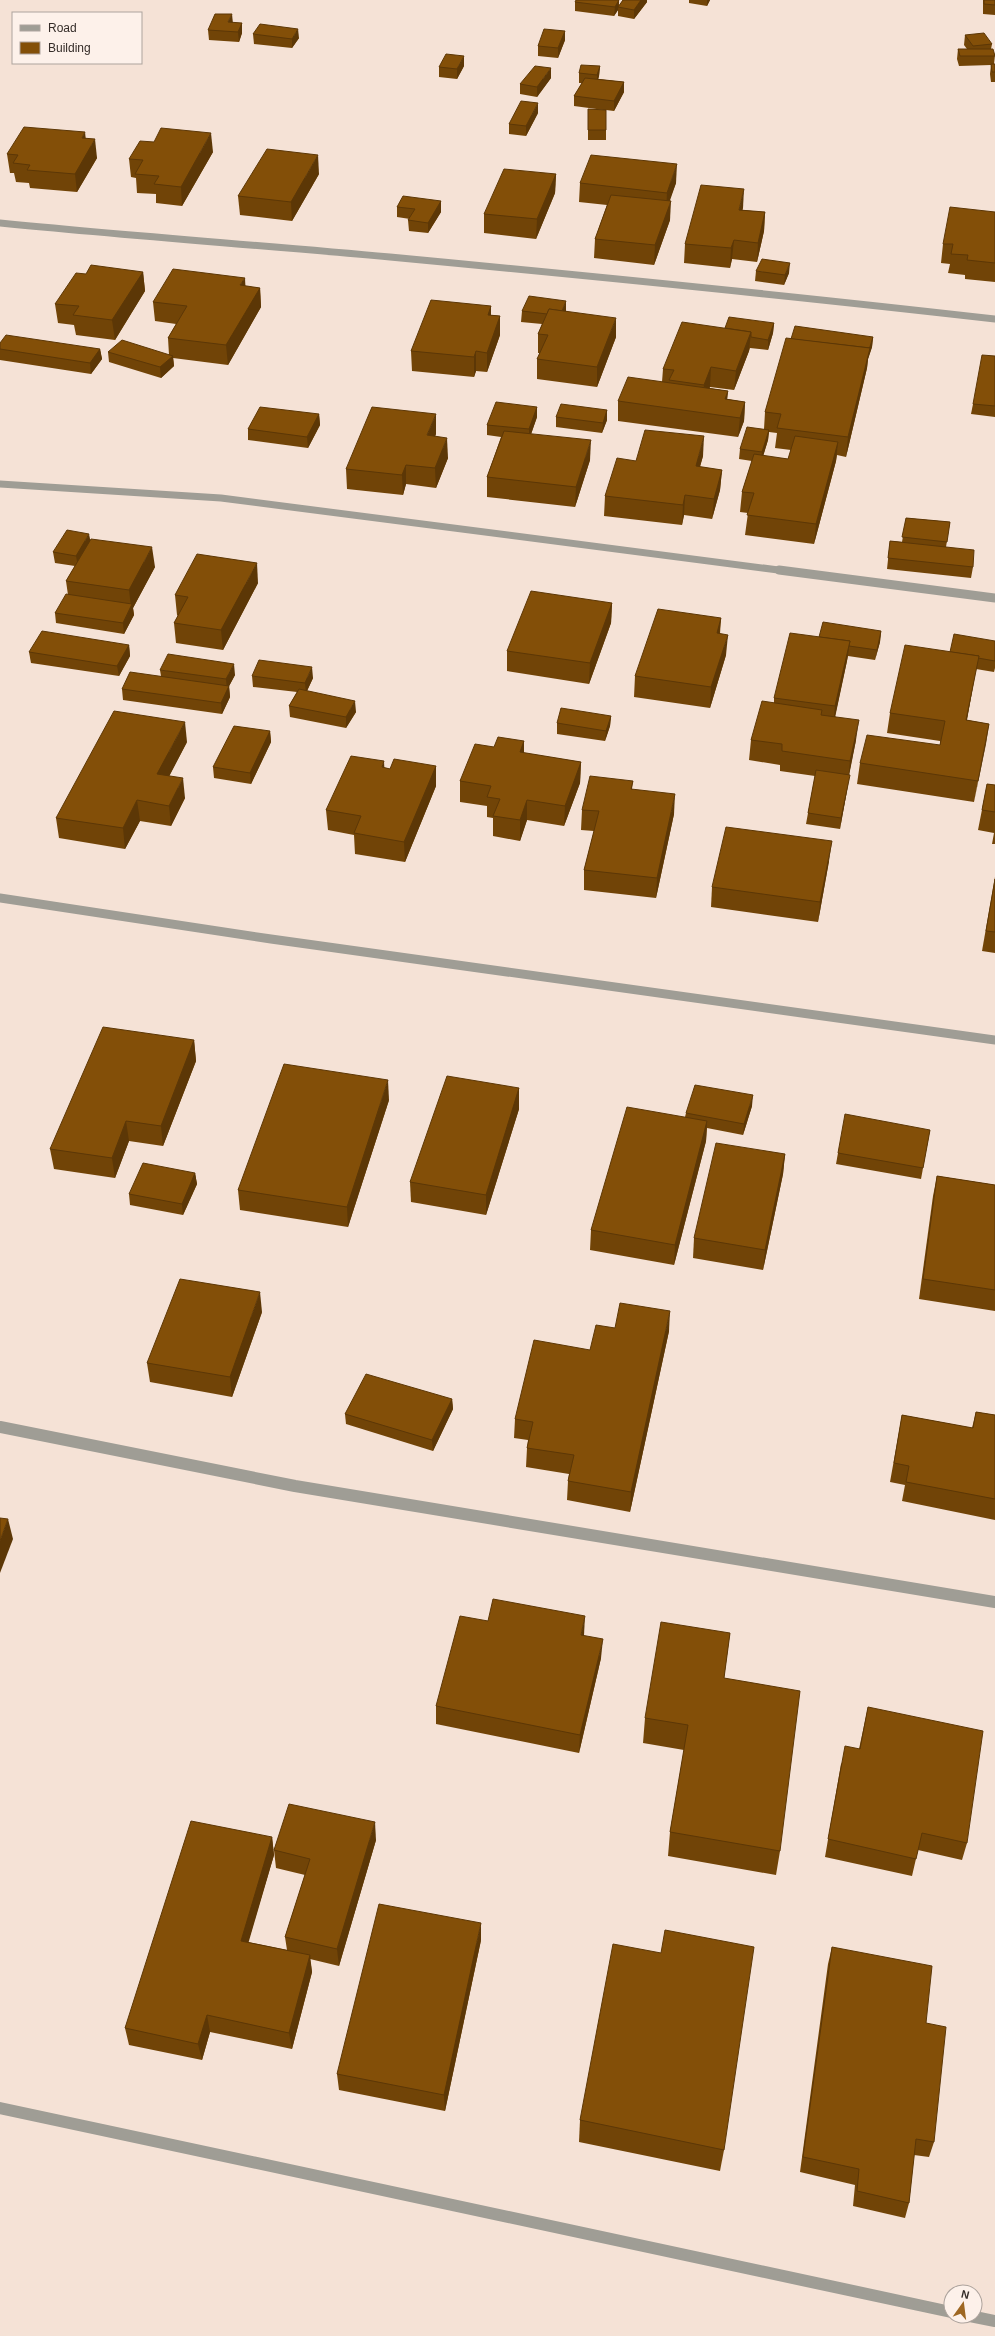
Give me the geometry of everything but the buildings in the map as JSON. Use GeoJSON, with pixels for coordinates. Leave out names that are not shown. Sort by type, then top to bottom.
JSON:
{"type":"FeatureCollection","features":[{"type":"Feature","properties":{"kind":"street"},"geometry":{"type":"LineString","coordinates":[[0,224],[404,259],[798,297],[995,319]]}},
{"type":"Feature","properties":{"kind":"street"},"geometry":{"type":"LineString","coordinates":[[0,484],[221,498],[995,598]]}},
{"type":"Feature","properties":{"kind":"street"},"geometry":{"type":"LineString","coordinates":[[0,898],[271,938],[995,1040]]}},
{"type":"Feature","properties":{"kind":"street"},"geometry":{"type":"LineString","coordinates":[[0,1427],[296,1486],[995,1602]]}},
{"type":"Feature","properties":{"kind":"street"},"geometry":{"type":"LineString","coordinates":[[0,2108],[943,2310]]}},
{"type":"Feature","properties":{"kind":"street"},"geometry":{"type":"LineString","coordinates":[[983,2319],[995,2321]]}}]}
